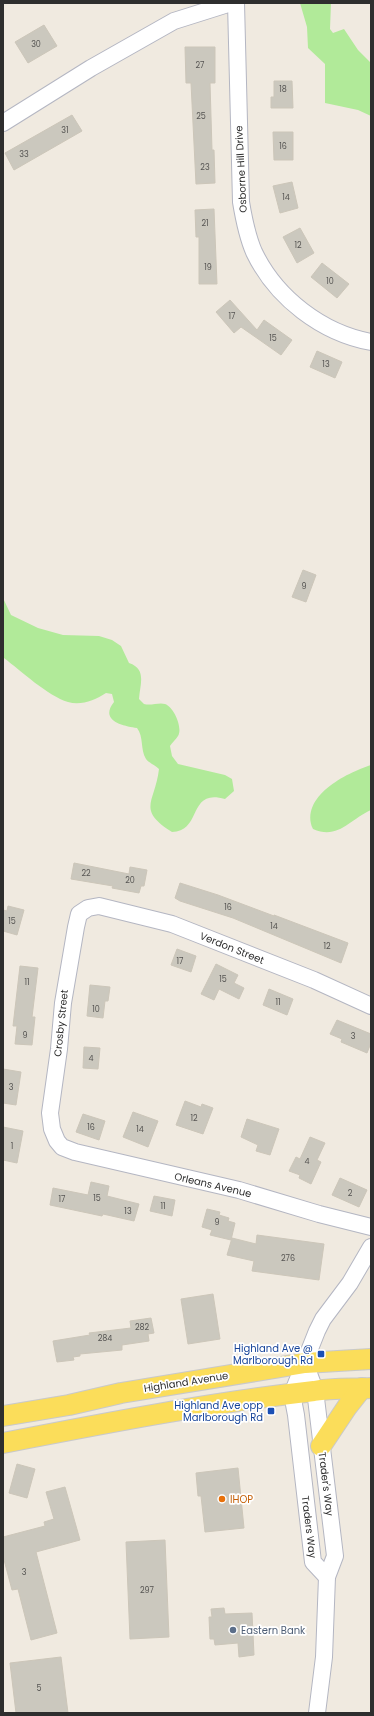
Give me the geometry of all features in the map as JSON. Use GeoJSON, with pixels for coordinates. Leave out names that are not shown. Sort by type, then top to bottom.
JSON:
{"type":"FeatureCollection","features":[{"type":"Feature","properties":{"kind":"main road","name":"Highland Avenue"},"geometry":{"type":"LineString","coordinates":[[3,1416],[69,1405],[121,1393],[305,1363],[371,1359]]}},
{"type":"Feature","properties":{"kind":"main road"},"geometry":{"type":"LineString","coordinates":[[3,1443],[198,1407],[315,1390],[366,1388]]}},
{"type":"Feature","properties":{"kind":"main road"},"geometry":{"type":"LineString","coordinates":[[321,1446],[347,1407],[366,1388]]}},
{"type":"Feature","properties":{"kind":"street"},"geometry":{"type":"LineString","coordinates":[[3,123],[91,68],[174,21],[231,3]]}},
{"type":"Feature","properties":{"kind":"street","name":"Osborne Hill Drive"},"geometry":{"type":"LineString","coordinates":[[236,3],[241,202],[246,228],[254,252],[268,276],[285,296],[302,312],[335,331],[350,337],[371,342]]}},
{"type":"Feature","properties":{"kind":"street","name":"Verdon Street"},"geometry":{"type":"LineString","coordinates":[[88,908],[99,906],[172,924],[314,980],[371,1006]]}},
{"type":"Feature","properties":{"kind":"street","name":"Crosby Street"},"geometry":{"type":"LineString","coordinates":[[57,1141],[52,1129],[50,1113],[59,1049],[62,1003],[79,914],[88,908]]}},
{"type":"Feature","properties":{"kind":"street","name":"Orleans Avenue"},"geometry":{"type":"LineString","coordinates":[[57,1141],[62,1147],[76,1152],[239,1190],[319,1214],[371,1227]]}},
{"type":"Feature","properties":{"kind":"street"},"geometry":{"type":"LineString","coordinates":[[292,1394],[323,1319],[350,1282],[371,1247]]}},
{"type":"Feature","properties":{"kind":"street","name":"Trader's Way"},"geometry":{"type":"LineString","coordinates":[[305,1363],[315,1390],[335,1556],[327,1577]]}},
{"type":"Feature","properties":{"kind":"street","name":"Traders Way"},"geometry":{"type":"LineString","coordinates":[[292,1394],[296,1415],[313,1562],[327,1577]]}},
{"type":"Feature","properties":{"kind":"street"},"geometry":{"type":"LineString","coordinates":[[317,1713],[324,1657],[327,1577]]}},
{"type":"Feature","properties":{"kind":"green space"},"geometry":{"type":"Polygon","coordinates":[[[300,3],[331,3],[330,29],[333,33],[344,29],[358,50],[371,63],[371,116],[358,110],[325,103],[325,64],[308,48],[307,27],[300,3]]]}},
{"type":"Feature","properties":{"kind":"green space"},"geometry":{"type":"Polygon","coordinates":[[[3,598],[11,615],[38,628],[63,635],[99,636],[112,640],[121,646],[129,663],[135,666],[140,673],[141,683],[139,699],[144,704],[149,705],[160,703],[165,704],[172,709],[177,718],[179,728],[178,736],[170,746],[172,756],[178,764],[225,775],[232,779],[234,791],[225,799],[213,797],[205,799],[200,804],[188,825],[182,830],[172,832],[161,824],[154,817],[150,805],[159,769],[146,759],[143,751],[141,735],[137,728],[125,726],[111,718],[109,714],[110,708],[114,702],[112,694],[106,693],[93,700],[83,703],[68,702],[43,689],[4,658],[3,598]]]}},
{"type":"Feature","properties":{"kind":"green space"},"geometry":{"type":"Polygon","coordinates":[[[371,765],[371,810],[337,830],[322,832],[313,829],[310,817],[313,807],[327,788],[349,774],[371,765]]]}},
{"type":"Feature","properties":{"kind":"building"},"geometry":{"type":"Polygon","coordinates":[[[44,25],[57,46],[28,63],[15,42],[44,25]]]}},
{"type":"Feature","properties":{"kind":"building"},"geometry":{"type":"Polygon","coordinates":[[[185,47],[215,47],[215,83],[210,83],[212,150],[214,150],[215,183],[196,184],[191,83],[186,83],[185,47]]]}},
{"type":"Feature","properties":{"kind":"building"},"geometry":{"type":"Polygon","coordinates":[[[274,81],[292,81],[293,108],[271,108],[271,97],[274,97],[274,81]]]}},
{"type":"Feature","properties":{"kind":"building"},"geometry":{"type":"Polygon","coordinates":[[[72,115],[82,131],[14,170],[5,153],[72,115]]]}},
{"type":"Feature","properties":{"kind":"building"},"geometry":{"type":"Polygon","coordinates":[[[273,132],[293,132],[293,160],[274,160],[273,132]]]}},
{"type":"Feature","properties":{"kind":"building"},"geometry":{"type":"Polygon","coordinates":[[[292,182],[298,208],[280,213],[273,186],[292,182]]]}},
{"type":"Feature","properties":{"kind":"building"},"geometry":{"type":"Polygon","coordinates":[[[214,209],[217,284],[199,284],[199,237],[196,237],[195,210],[214,209]]]}},
{"type":"Feature","properties":{"kind":"building"},"geometry":{"type":"Polygon","coordinates":[[[300,228],[314,253],[297,263],[283,237],[300,228]]]}},
{"type":"Feature","properties":{"kind":"building"},"geometry":{"type":"Polygon","coordinates":[[[322,263],[349,284],[337,298],[311,277],[322,263]]]}},
{"type":"Feature","properties":{"kind":"building"},"geometry":{"type":"Polygon","coordinates":[[[230,300],[257,330],[264,320],[292,340],[281,355],[241,327],[234,333],[216,312],[230,300]]]}},
{"type":"Feature","properties":{"kind":"building"},"geometry":{"type":"Polygon","coordinates":[[[317,351],[342,362],[335,378],[310,367],[317,351]]]}},
{"type":"Feature","properties":{"kind":"building"},"geometry":{"type":"Polygon","coordinates":[[[303,570],[316,575],[306,602],[292,597],[303,570]]]}},
{"type":"Feature","properties":{"kind":"building"},"geometry":{"type":"Polygon","coordinates":[[[74,863],[129,874],[130,867],[147,870],[144,886],[141,886],[139,893],[112,888],[113,886],[71,879],[74,863]]]}},
{"type":"Feature","properties":{"kind":"building"},"geometry":{"type":"Polygon","coordinates":[[[180,883],[274,915],[348,943],[341,963],[233,918],[180,901],[175,898],[180,883]]]}},
{"type":"Feature","properties":{"kind":"building"},"geometry":{"type":"Polygon","coordinates":[[[8,906],[24,910],[17,935],[3,931],[3,910],[7,911],[8,906]]]}},
{"type":"Feature","properties":{"kind":"building"},"geometry":{"type":"Polygon","coordinates":[[[177,949],[196,956],[191,972],[171,965],[177,949]]]}},
{"type":"Feature","properties":{"kind":"building"},"geometry":{"type":"Polygon","coordinates":[[[216,964],[238,975],[234,983],[244,988],[239,999],[219,989],[214,1000],[201,994],[216,964]]]}},
{"type":"Feature","properties":{"kind":"building"},"geometry":{"type":"Polygon","coordinates":[[[20,966],[38,968],[32,1017],[35,1017],[32,1045],[15,1044],[17,1026],[13,1026],[20,966]]]}},
{"type":"Feature","properties":{"kind":"building"},"geometry":{"type":"Polygon","coordinates":[[[90,985],[110,987],[108,1001],[105,1001],[103,1018],[87,1016],[90,985]]]}},
{"type":"Feature","properties":{"kind":"building"},"geometry":{"type":"Polygon","coordinates":[[[269,989],[293,999],[287,1015],[263,1005],[269,989]]]}},
{"type":"Feature","properties":{"kind":"building"},"geometry":{"type":"Polygon","coordinates":[[[337,1020],[371,1034],[371,1043],[367,1053],[341,1042],[342,1039],[330,1034],[337,1020]]]}},
{"type":"Feature","properties":{"kind":"building"},"geometry":{"type":"Polygon","coordinates":[[[84,1047],[100,1048],[98,1069],[83,1068],[84,1047]]]}},
{"type":"Feature","properties":{"kind":"building"},"geometry":{"type":"Polygon","coordinates":[[[3,1069],[21,1072],[16,1105],[3,1103],[3,1069]]]}},
{"type":"Feature","properties":{"kind":"building"},"geometry":{"type":"Polygon","coordinates":[[[185,1101],[201,1107],[202,1104],[213,1108],[203,1134],[176,1125],[185,1101]]]}},
{"type":"Feature","properties":{"kind":"building"},"geometry":{"type":"Polygon","coordinates":[[[133,1112],[158,1121],[148,1147],[123,1137],[133,1112]]]}},
{"type":"Feature","properties":{"kind":"building"},"geometry":{"type":"Polygon","coordinates":[[[83,1114],[105,1121],[99,1140],[76,1132],[83,1114]]]}},
{"type":"Feature","properties":{"kind":"building"},"geometry":{"type":"Polygon","coordinates":[[[247,1119],[279,1129],[270,1155],[256,1151],[258,1145],[241,1137],[247,1119]]]}},
{"type":"Feature","properties":{"kind":"building"},"geometry":{"type":"Polygon","coordinates":[[[3,1127],[23,1131],[17,1163],[3,1160],[3,1127]]]}},
{"type":"Feature","properties":{"kind":"building"},"geometry":{"type":"Polygon","coordinates":[[[310,1137],[325,1143],[317,1160],[321,1162],[311,1184],[299,1178],[300,1175],[289,1171],[296,1157],[300,1159],[310,1137]]]}},
{"type":"Feature","properties":{"kind":"building"},"geometry":{"type":"Polygon","coordinates":[[[340,1178],[367,1190],[359,1207],[332,1195],[340,1178]]]}},
{"type":"Feature","properties":{"kind":"building"},"geometry":{"type":"Polygon","coordinates":[[[91,1182],[109,1186],[107,1196],[139,1204],[134,1221],[50,1205],[53,1188],[88,1195],[91,1182]]]}},
{"type":"Feature","properties":{"kind":"building"},"geometry":{"type":"Polygon","coordinates":[[[154,1196],[175,1200],[172,1216],[150,1211],[154,1196]]]}},
{"type":"Feature","properties":{"kind":"building"},"geometry":{"type":"Polygon","coordinates":[[[207,1209],[220,1212],[219,1215],[229,1218],[228,1221],[235,1223],[231,1240],[210,1235],[212,1230],[202,1227],[207,1209]]]}},
{"type":"Feature","properties":{"kind":"building"},"geometry":{"type":"Polygon","coordinates":[[[257,1235],[324,1244],[319,1280],[252,1271],[254,1261],[227,1255],[232,1238],[256,1244],[257,1235]]]}},
{"type":"Feature","properties":{"kind":"building"},"geometry":{"type":"Polygon","coordinates":[[[213,1294],[220,1339],[188,1344],[181,1299],[213,1294]]]}},
{"type":"Feature","properties":{"kind":"building"},"geometry":{"type":"Polygon","coordinates":[[[151,1318],[154,1333],[148,1334],[149,1341],[122,1345],[122,1350],[80,1354],[80,1356],[73,1357],[74,1360],[57,1362],[53,1341],[90,1335],[89,1333],[131,1328],[130,1321],[151,1318]]]}},
{"type":"Feature","properties":{"kind":"building"},"geometry":{"type":"Polygon","coordinates":[[[17,1464],[35,1469],[27,1498],[9,1493],[17,1464]]]}},
{"type":"Feature","properties":{"kind":"building","name":"IHOP"},"geometry":{"type":"Polygon","coordinates":[[[238,1468],[244,1528],[205,1532],[201,1496],[198,1496],[196,1473],[238,1468]]]}},
{"type":"Feature","properties":{"kind":"building"},"geometry":{"type":"Polygon","coordinates":[[[65,1487],[80,1540],[36,1552],[57,1633],[31,1640],[18,1589],[12,1590],[3,1556],[3,1537],[45,1526],[44,1522],[54,1519],[46,1492],[65,1487]]]}},
{"type":"Feature","properties":{"kind":"building"},"geometry":{"type":"Polygon","coordinates":[[[165,1540],[169,1637],[130,1639],[126,1542],[165,1540]]]}},
{"type":"Feature","properties":{"kind":"building"},"geometry":{"type":"Polygon","coordinates":[[[224,1608],[225,1614],[252,1613],[254,1655],[239,1657],[238,1643],[215,1645],[214,1639],[210,1639],[209,1617],[212,1617],[211,1609],[224,1608]]]}},
{"type":"Feature","properties":{"kind":"building"},"geometry":{"type":"Polygon","coordinates":[[[61,1657],[68,1713],[16,1713],[10,1663],[61,1657]]]}},
{"type":"Feature","properties":{"kind":"place","name":"Highland Ave @ Marlborough Rd"},"geometry":{"type":"Point","coordinates":[321,1354]}},
{"type":"Feature","properties":{"kind":"place","name":"Highland Ave opp Marlborough Rd"},"geometry":{"type":"Point","coordinates":[271,1411]}},
{"type":"Feature","properties":{"kind":"place","name":"IHOP"},"geometry":{"type":"Point","coordinates":[222,1499]}},
{"type":"Feature","properties":{"kind":"place","name":"Eastern Bank"},"geometry":{"type":"Point","coordinates":[233,1630]}}]}
